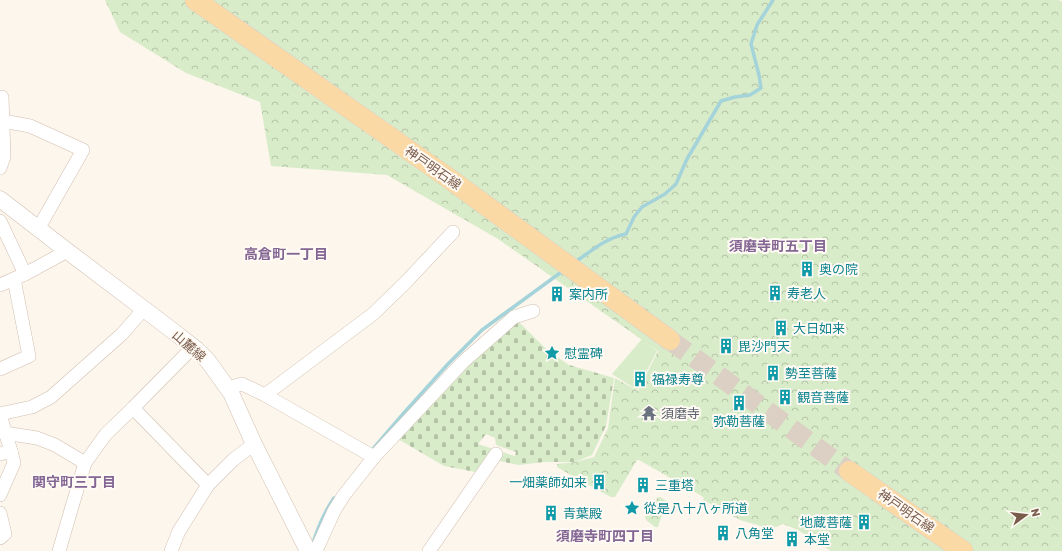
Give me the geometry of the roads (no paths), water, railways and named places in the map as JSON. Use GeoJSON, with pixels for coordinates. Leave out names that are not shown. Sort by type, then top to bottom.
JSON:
{"type":"FeatureCollection","features":[{"type":"Feature","properties":{"kind":"main road","name":"神戸明石線"},"geometry":{"type":"LineString","coordinates":[[195,0],[447,177],[670,340]]}},
{"type":"Feature","properties":{"kind":"main road","name":"神戸明石線"},"geometry":{"type":"LineString","coordinates":[[849,471],[963,551]]}},
{"type":"Feature","properties":{"kind":"street"},"geometry":{"type":"LineString","coordinates":[[0,168],[4,157],[2,97]]}},
{"type":"Feature","properties":{"kind":"street"},"geometry":{"type":"LineString","coordinates":[[3,121],[30,126],[83,150],[38,229]]}},
{"type":"Feature","properties":{"kind":"street","name":"山麓線"},"geometry":{"type":"LineString","coordinates":[[0,199],[193,347],[208,361],[231,393],[254,444],[308,551]]}},
{"type":"Feature","properties":{"kind":"street"},"geometry":{"type":"LineString","coordinates":[[0,221],[20,276],[29,356],[0,369]]}},
{"type":"Feature","properties":{"kind":"street"},"geometry":{"type":"LineString","coordinates":[[265,395],[373,314],[405,283],[453,232]]}},
{"type":"Feature","properties":{"kind":"street"},"geometry":{"type":"LineString","coordinates":[[0,285],[60,255],[66,250]]}},
{"type":"Feature","properties":{"kind":"street"},"geometry":{"type":"LineString","coordinates":[[0,495],[14,463],[5,452],[6,435],[0,414],[32,406],[51,397],[122,334],[144,309]]}},
{"type":"Feature","properties":{"kind":"street"},"geometry":{"type":"LineString","coordinates":[[316,551],[334,511],[371,455],[463,362],[514,317],[532,311]]}},
{"type":"Feature","properties":{"kind":"street"},"geometry":{"type":"LineString","coordinates":[[59,551],[85,463],[106,434],[193,347]]}},
{"type":"Feature","properties":{"kind":"street"},"geometry":{"type":"LineString","coordinates":[[231,393],[235,386],[242,384],[265,395],[371,455]]}},
{"type":"Feature","properties":{"kind":"street"},"geometry":{"type":"LineString","coordinates":[[133,408],[208,485]]}},
{"type":"Feature","properties":{"kind":"street"},"geometry":{"type":"LineString","coordinates":[[6,435],[11,434],[37,438],[55,445],[85,463]]}},
{"type":"Feature","properties":{"kind":"street"},"geometry":{"type":"LineString","coordinates":[[171,551],[179,531],[208,485],[233,460],[254,444]]}},
{"type":"Feature","properties":{"kind":"street"},"geometry":{"type":"LineString","coordinates":[[429,551],[496,454]]}},
{"type":"Feature","properties":{"kind":"street"},"geometry":{"type":"LineString","coordinates":[[0,513],[5,534],[0,538]]}},
{"type":"Feature","properties":{"kind":"waterway"},"geometry":{"type":"LineString","coordinates":[[578,260],[606,241],[626,234],[634,217],[642,207],[665,194],[676,184],[687,159],[721,101],[750,95],[761,88],[751,44],[757,25],[773,0]]}},
{"type":"Feature","properties":{"kind":"waterway"},"geometry":{"type":"LineString","coordinates":[[373,449],[448,364],[482,330],[560,273]]}},
{"type":"Feature","properties":{"kind":"waterway"},"geometry":{"type":"LineString","coordinates":[[314,540],[322,518],[334,498]]}},
{"type":"Feature","properties":{"kind":"tunnel"},"geometry":{"type":"LineString","coordinates":[[670,340],[849,471]]}},
{"type":"Feature","properties":{"kind":"place","name":"奥の院"},"geometry":{"type":"Point","coordinates":[807,269]}},
{"type":"Feature","properties":{"kind":"place","name":"寿老人"},"geometry":{"type":"Point","coordinates":[775,293]}},
{"type":"Feature","properties":{"kind":"place","name":"案内所"},"geometry":{"type":"Point","coordinates":[557,294]}},
{"type":"Feature","properties":{"kind":"place","name":"大日如来"},"geometry":{"type":"Point","coordinates":[781,328]}},
{"type":"Feature","properties":{"kind":"place","name":"毘沙門天"},"geometry":{"type":"Point","coordinates":[726,346]}},
{"type":"Feature","properties":{"kind":"place","name":"慰霊碑"},"geometry":{"type":"Point","coordinates":[552,353]}},
{"type":"Feature","properties":{"kind":"place","name":"勢至菩薩"},"geometry":{"type":"Point","coordinates":[773,373]}},
{"type":"Feature","properties":{"kind":"place","name":"福禄寿尊"},"geometry":{"type":"Point","coordinates":[640,379]}},
{"type":"Feature","properties":{"kind":"place","name":"観音菩薩"},"geometry":{"type":"Point","coordinates":[785,397]}},
{"type":"Feature","properties":{"kind":"place","name":"弥勒菩薩"},"geometry":{"type":"Point","coordinates":[739,403]}},
{"type":"Feature","properties":{"kind":"place","name":"須磨寺"},"geometry":{"type":"Point","coordinates":[649,413]}},
{"type":"Feature","properties":{"kind":"place","name":"一畑薬師如来"},"geometry":{"type":"Point","coordinates":[599,482]}},
{"type":"Feature","properties":{"kind":"place","name":"三重塔"},"geometry":{"type":"Point","coordinates":[643,485]}},
{"type":"Feature","properties":{"kind":"place","name":"從是八十八ヶ所道"},"geometry":{"type":"Point","coordinates":[632,508]}},
{"type":"Feature","properties":{"kind":"place","name":"青葉殿"},"geometry":{"type":"Point","coordinates":[551,513]}},
{"type":"Feature","properties":{"kind":"place","name":"地蔵菩薩"},"geometry":{"type":"Point","coordinates":[864,522]}},
{"type":"Feature","properties":{"kind":"place","name":"八角堂"},"geometry":{"type":"Point","coordinates":[723,533]}},
{"type":"Feature","properties":{"kind":"place","name":"本堂"},"geometry":{"type":"Point","coordinates":[792,539]}},
{"type":"Feature","properties":{"kind":"district","name":"須磨寺町五丁目"},"geometry":{"type":"Point","coordinates":[778,246]}},
{"type":"Feature","properties":{"kind":"district","name":"高倉町一丁目"},"geometry":{"type":"Point","coordinates":[286,254]}},
{"type":"Feature","properties":{"kind":"district","name":"関守町三丁目"},"geometry":{"type":"Point","coordinates":[74,482]}},
{"type":"Feature","properties":{"kind":"district","name":"須磨寺町四丁目"},"geometry":{"type":"Point","coordinates":[605,536]}}]}
